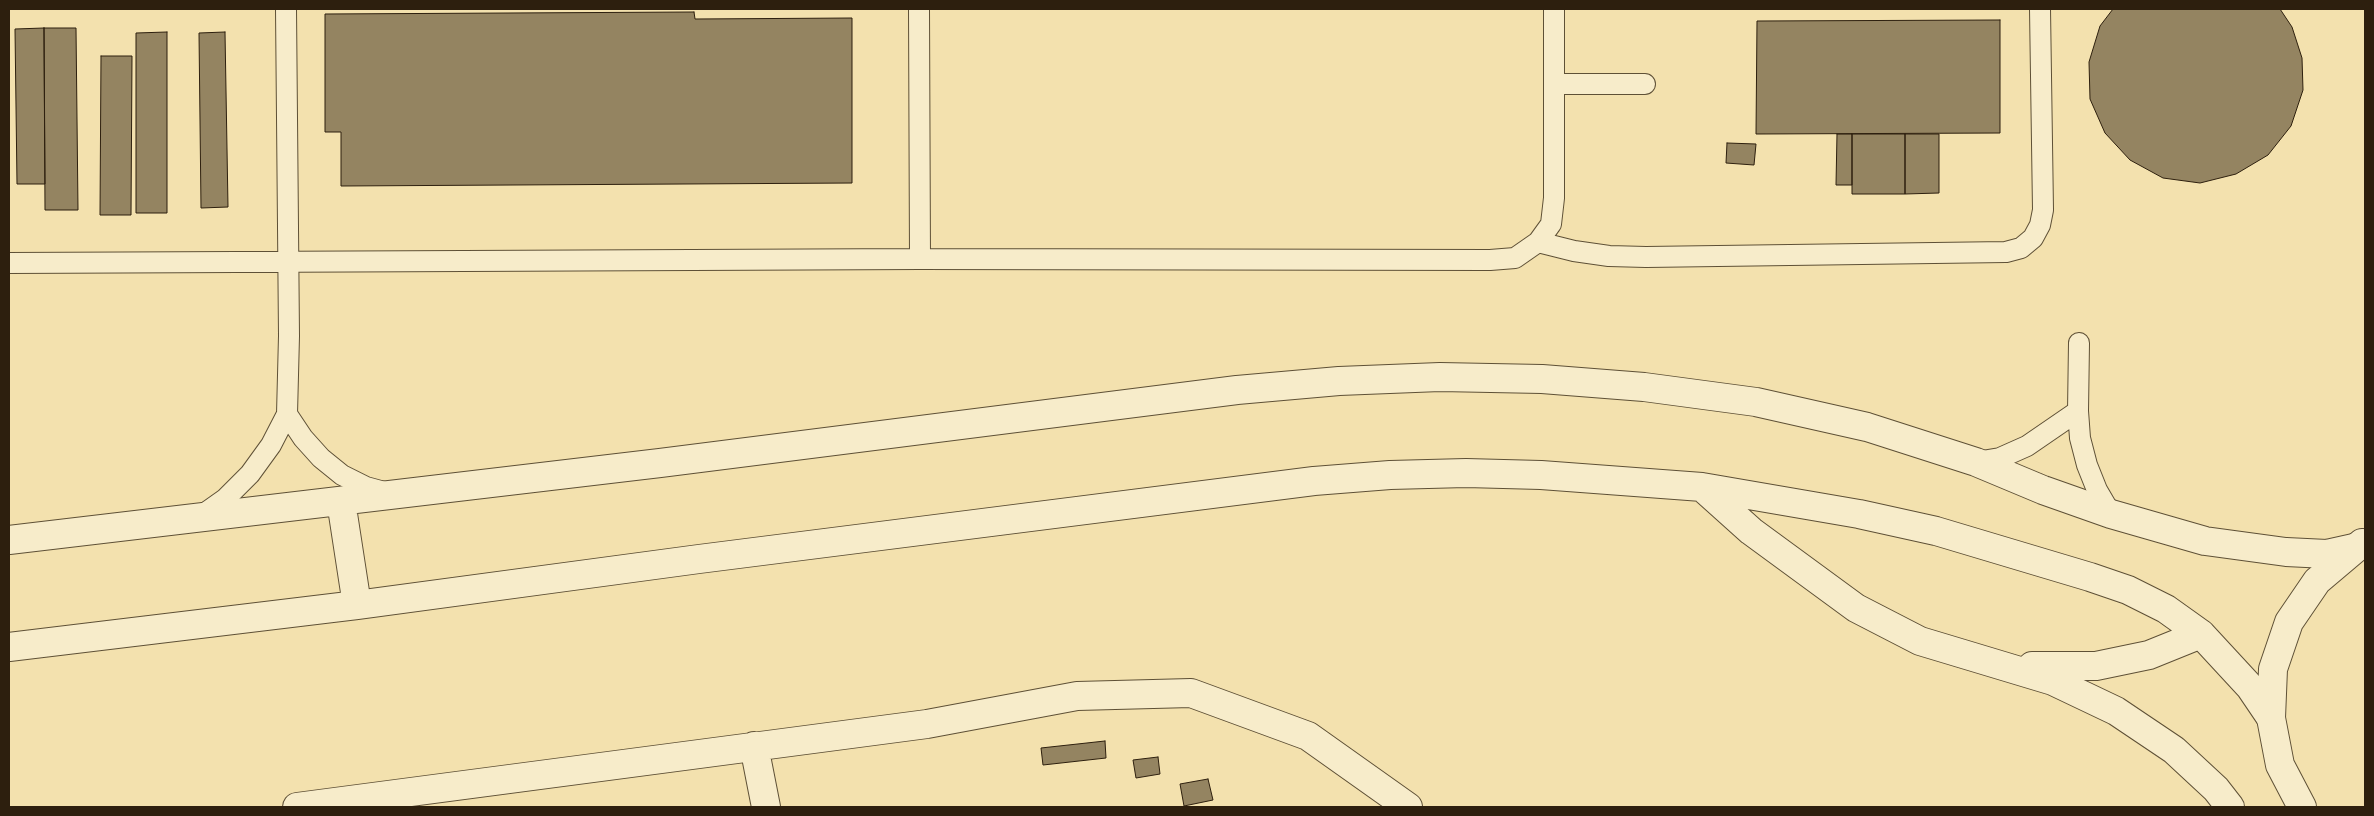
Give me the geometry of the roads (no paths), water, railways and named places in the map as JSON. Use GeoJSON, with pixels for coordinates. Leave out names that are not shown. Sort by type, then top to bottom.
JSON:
{"type":"FeatureCollection","features":[{"type":"Feature","properties":{"kind":"street"},"geometry":{"type":"LineString","coordinates":[[9,540],[650,464],[1237,390],[1339,381],[1440,377],[1542,379],[1644,386],[1756,402],[1867,427],[1976,462],[2111,514],[2204,541],[2245,548],[2326,554],[2359,545]]}},
{"type":"Feature","properties":{"kind":"street"},"geometry":{"type":"LineString","coordinates":[[9,647],[357,605],[689,560],[1314,481],[1390,475],[1466,473],[1541,475],[1702,487],[1859,514],[2014,553],[2128,590],[2166,609],[2201,634],[2250,687],[2270,718]]}},
{"type":"Feature","properties":{"kind":"street"},"geometry":{"type":"LineString","coordinates":[[1702,487],[1750,531],[1856,608],[1920,641],[1986,662],[2053,680],[2116,711],[2174,750],[2216,789],[2230,807]]}},
{"type":"Feature","properties":{"kind":"street"},"geometry":{"type":"LineString","coordinates":[[341,501],[357,605]]}},
{"type":"Feature","properties":{"kind":"street"},"geometry":{"type":"LineString","coordinates":[[2302,807],[2280,765],[2270,718],[2273,669],[2289,622],[2316,581],[2359,545]]}},
{"type":"Feature","properties":{"kind":"street"},"geometry":{"type":"LineString","coordinates":[[1986,662],[2043,667],[2096,666],[2149,655],[2201,634]]}},
{"type":"Feature","properties":{"kind":"street"},"geometry":{"type":"LineString","coordinates":[[297,807],[927,724],[1077,696],[1191,693],[1308,736],[1408,807]]}},
{"type":"Feature","properties":{"kind":"street"},"geometry":{"type":"LineString","coordinates":[[754,746],[766,807]]}},
{"type":"Feature","properties":{"kind":"lane"},"geometry":{"type":"LineString","coordinates":[[196,519],[225,499],[250,474],[271,446],[287,414],[289,336],[286,9]]}},
{"type":"Feature","properties":{"kind":"lane"},"geometry":{"type":"LineString","coordinates":[[919,9],[920,259]]}},
{"type":"Feature","properties":{"kind":"lane"},"geometry":{"type":"LineString","coordinates":[[9,263],[920,259],[1490,260],[1515,258],[1538,242],[1551,224],[1554,198],[1554,9]]}},
{"type":"Feature","properties":{"kind":"lane"},"geometry":{"type":"LineString","coordinates":[[1538,242],[1592,254],[1646,257],[2006,252],[2021,248],[2032,238],[2040,225],[2043,210],[2040,9]]}},
{"type":"Feature","properties":{"kind":"lane"},"geometry":{"type":"LineString","coordinates":[[1554,84],[1645,84]]}},
{"type":"Feature","properties":{"kind":"lane"},"geometry":{"type":"LineString","coordinates":[[2079,343],[2078,411],[2080,438],[2086,465],[2097,490],[2111,514]]}},
{"type":"Feature","properties":{"kind":"lane"},"geometry":{"type":"LineString","coordinates":[[1976,462],[2000,458],[2027,446],[2078,411]]}},
{"type":"Feature","properties":{"kind":"lane"},"geometry":{"type":"LineString","coordinates":[[287,414],[303,438],[321,458],[342,474],[366,486],[392,494]]}}]}
